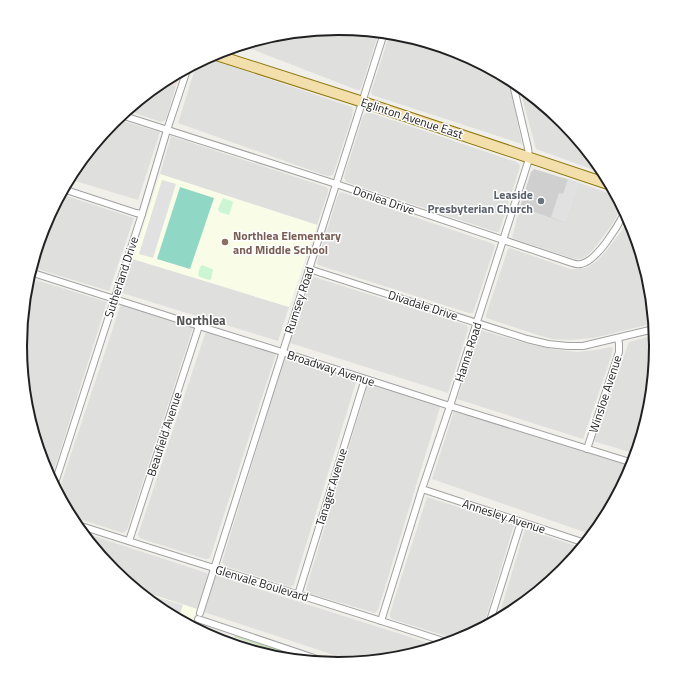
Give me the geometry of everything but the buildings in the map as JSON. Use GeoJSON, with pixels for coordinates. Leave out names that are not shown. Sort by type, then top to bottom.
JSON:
{"type":"FeatureCollection","features":[{"type":"Feature","properties":{"kind":"main road","name":"Eglinton Avenue East"},"geometry":{"type":"LineString","coordinates":[[223,57],[602,182]]}},
{"type":"Feature","properties":{"kind":"street","name":"Rumsey Road"},"geometry":{"type":"LineString","coordinates":[[306,655],[198,616],[382,38]]}},
{"type":"Feature","properties":{"kind":"street","name":"Sutherland Drive"},"geometry":{"type":"LineString","coordinates":[[57,478],[185,76]]}},
{"type":"Feature","properties":{"kind":"street","name":"Hanna Road"},"geometry":{"type":"LineString","coordinates":[[381,621],[422,489],[527,166],[529,157],[528,148],[514,89]]}},
{"type":"Feature","properties":{"kind":"street","name":"Donlea Drive"},"geometry":{"type":"LineString","coordinates":[[127,117],[336,184],[572,263],[581,264],[598,253],[621,218]]}},
{"type":"Feature","properties":{"kind":"street"},"geometry":{"type":"LineString","coordinates":[[69,191],[142,214]]}},
{"type":"Feature","properties":{"kind":"street","name":"Divadale Drive"},"geometry":{"type":"LineString","coordinates":[[309,269],[527,339],[548,344],[583,346],[648,330]]}},
{"type":"Feature","properties":{"kind":"street","name":"Broadway Avenue"},"geometry":{"type":"LineString","coordinates":[[36,274],[626,461]]}},
{"type":"Feature","properties":{"kind":"street","name":"Beaufield Avenue"},"geometry":{"type":"LineString","coordinates":[[129,541],[199,326]]}},
{"type":"Feature","properties":{"kind":"street","name":"Winsloe Avenue"},"geometry":{"type":"LineString","coordinates":[[587,449],[619,352],[618,338]]}},
{"type":"Feature","properties":{"kind":"street","name":"Tanager Avenue"},"geometry":{"type":"LineString","coordinates":[[298,594],[365,379]]}},
{"type":"Feature","properties":{"kind":"street","name":"Annesley Avenue"},"geometry":{"type":"LineString","coordinates":[[422,489],[580,541]]}},
{"type":"Feature","properties":{"kind":"street"},"geometry":{"type":"LineString","coordinates":[[492,616],[521,522]]}},
{"type":"Feature","properties":{"kind":"street","name":"Glenvale Boulevard"},"geometry":{"type":"LineString","coordinates":[[85,527],[439,640]]}},
{"type":"Feature","properties":{"kind":"shaded area"},"geometry":{"type":"Polygon","coordinates":[[[338,35],[377,38],[361,88],[360,90],[250,48],[277,41],[318,36],[338,35]]]}},
{"type":"Feature","properties":{"kind":"shaded area"},"geometry":{"type":"Polygon","coordinates":[[[388,39],[438,52],[476,67],[510,86],[522,144],[372,95],[371,92],[388,39]]]}},
{"type":"Feature","properties":{"kind":"shaded area"},"geometry":{"type":"Polygon","coordinates":[[[215,61],[352,107],[353,109],[352,117],[333,175],[327,176],[178,123],[194,70],[215,61]]]}},
{"type":"Feature","properties":{"kind":"shaded area"},"geometry":{"type":"Polygon","coordinates":[[[179,79],[176,86],[170,84],[179,79]]]}},
{"type":"Feature","properties":{"kind":"shaded area"},"geometry":{"type":"Polygon","coordinates":[[[170,84],[176,86],[166,119],[161,122],[133,112],[165,87],[170,84]]]}},
{"type":"Feature","properties":{"kind":"shaded area"},"geometry":{"type":"Polygon","coordinates":[[[522,95],[558,126],[595,170],[536,149],[522,95]]]}},
{"type":"Feature","properties":{"kind":"shaded area"},"geometry":{"type":"Polygon","coordinates":[[[368,112],[519,164],[520,167],[499,232],[346,182],[344,177],[363,116],[368,112]]]}},
{"type":"Feature","properties":{"kind":"shaded area"},"geometry":{"type":"Polygon","coordinates":[[[123,121],[160,132],[138,200],[74,181],[104,141],[123,121]]]}},
{"type":"Feature","properties":{"kind":"shaded area"},"geometry":{"type":"Polygon","coordinates":[[[171,136],[326,187],[328,192],[317,225],[160,174],[171,136]]]}},
{"type":"Feature","properties":{"kind":"shaded area"},"geometry":{"type":"Polygon","coordinates":[[[534,169],[580,183],[566,223],[520,207],[531,172],[534,169]]]}},
{"type":"Feature","properties":{"kind":"shaded area","name":"Northlea Elementary and Middle School"},"geometry":{"type":"Polygon","coordinates":[[[160,174],[317,225],[289,307],[133,259],[160,174]]]}},
{"type":"Feature","properties":{"kind":"shaded area"},"geometry":{"type":"Polygon","coordinates":[[[568,179],[580,183],[566,223],[551,217],[559,193],[563,194],[568,179]]]}},
{"type":"Feature","properties":{"kind":"shaded area"},"geometry":{"type":"Polygon","coordinates":[[[162,180],[176,184],[153,258],[139,254],[162,180]]]}},
{"type":"Feature","properties":{"kind":"shaded area"},"geometry":{"type":"Polygon","coordinates":[[[580,183],[608,193],[619,212],[612,225],[592,251],[581,259],[571,258],[512,237],[520,207],[566,222],[580,183]]]}},
{"type":"Feature","properties":{"kind":"shaded area"},"geometry":{"type":"Polygon","coordinates":[[[341,192],[494,244],[495,246],[473,313],[318,265],[318,259],[338,195],[341,192]]]}},
{"type":"Feature","properties":{"kind":"shaded area"},"geometry":{"type":"Polygon","coordinates":[[[66,196],[134,218],[109,291],[37,269],[51,227],[66,196]]]}},
{"type":"Feature","properties":{"kind":"shaded area"},"geometry":{"type":"Polygon","coordinates":[[[625,226],[643,285],[648,325],[594,338],[569,340],[553,339],[541,336],[486,318],[508,249],[510,248],[570,269],[586,268],[598,260],[625,226]]]}},
{"type":"Feature","properties":{"kind":"shaded area"},"geometry":{"type":"Polygon","coordinates":[[[133,259],[289,307],[278,341],[122,293],[133,259]]]}},
{"type":"Feature","properties":{"kind":"shaded area"},"geometry":{"type":"Polygon","coordinates":[[[314,277],[466,325],[468,329],[448,393],[290,343],[311,280],[314,277]]]}},
{"type":"Feature","properties":{"kind":"shaded area"},"geometry":{"type":"Polygon","coordinates":[[[36,280],[107,302],[54,471],[38,426],[30,387],[27,346],[32,292],[36,280]]]}},
{"type":"Feature","properties":{"kind":"shaded area"},"geometry":{"type":"Polygon","coordinates":[[[121,304],[193,328],[127,530],[123,533],[79,519],[60,486],[121,304]]]}},
{"type":"Feature","properties":{"kind":"shaded area"},"geometry":{"type":"Polygon","coordinates":[[[481,330],[528,344],[552,349],[577,352],[610,347],[613,348],[583,439],[457,399],[481,330]]]}},
{"type":"Feature","properties":{"kind":"shaded area"},"geometry":{"type":"Polygon","coordinates":[[[206,331],[276,354],[210,558],[208,559],[142,539],[138,535],[206,331]]]}},
{"type":"Feature","properties":{"kind":"shaded area"},"geometry":{"type":"Polygon","coordinates":[[[649,337],[648,366],[643,407],[630,452],[593,441],[629,342],[649,337]]]}},
{"type":"Feature","properties":{"kind":"shaded area"},"geometry":{"type":"Polygon","coordinates":[[[285,356],[357,379],[294,584],[290,587],[225,566],[222,562],[285,356]]]}},
{"type":"Feature","properties":{"kind":"shaded area"},"geometry":{"type":"Polygon","coordinates":[[[369,381],[441,404],[378,610],[375,613],[308,593],[306,589],[369,381]]]}},
{"type":"Feature","properties":{"kind":"shaded area"},"geometry":{"type":"Polygon","coordinates":[[[454,411],[625,464],[607,502],[587,533],[432,479],[454,411]]]}},
{"type":"Feature","properties":{"kind":"shaded area"},"geometry":{"type":"Polygon","coordinates":[[[427,497],[514,525],[485,620],[447,637],[392,619],[390,617],[427,497]]]}},
{"type":"Feature","properties":{"kind":"shaded area"},"geometry":{"type":"Polygon","coordinates":[[[525,529],[576,546],[543,580],[511,605],[500,611],[525,529]]]}},
{"type":"Feature","properties":{"kind":"shaded area"},"geometry":{"type":"Polygon","coordinates":[[[91,535],[207,573],[208,576],[197,609],[150,594],[118,566],[91,535]]]}},
{"type":"Feature","properties":{"kind":"shaded area"},"geometry":{"type":"Polygon","coordinates":[[[218,576],[428,643],[399,651],[340,657],[204,612],[215,577],[218,576]]]}},
{"type":"Feature","properties":{"kind":"shaded area"},"geometry":{"type":"Polygon","coordinates":[[[150,594],[197,609],[193,621],[165,605],[150,594]]]}},
{"type":"Feature","properties":{"kind":"shaded area"},"geometry":{"type":"Polygon","coordinates":[[[153,596],[183,605],[180,614],[153,596]]]}},
{"type":"Feature","properties":{"kind":"green space"},"geometry":{"type":"Polygon","coordinates":[[[180,187],[214,198],[190,269],[157,259],[180,187]]]}},
{"type":"Feature","properties":{"kind":"green space"},"geometry":{"type":"Polygon","coordinates":[[[223,198],[232,201],[233,203],[229,215],[219,212],[218,209],[223,198]]]}},
{"type":"Feature","properties":{"kind":"green space"},"geometry":{"type":"Polygon","coordinates":[[[202,265],[213,270],[211,279],[209,280],[198,275],[202,265]]]}},
{"type":"Feature","properties":{"kind":"green space"},"geometry":{"type":"Polygon","coordinates":[[[235,636],[287,653],[272,650],[234,637],[235,636]]]}},
{"type":"Feature","properties":{"kind":"place","name":"Leaside Presbyterian Church"},"geometry":{"type":"Point","coordinates":[541,201]}},
{"type":"Feature","properties":{"kind":"place","name":"Northlea Elementary and Middle School"},"geometry":{"type":"Point","coordinates":[225,242]}},
{"type":"Feature","properties":{"kind":"district","name":"Northlea"},"geometry":{"type":"Point","coordinates":[201,320]}}]}
